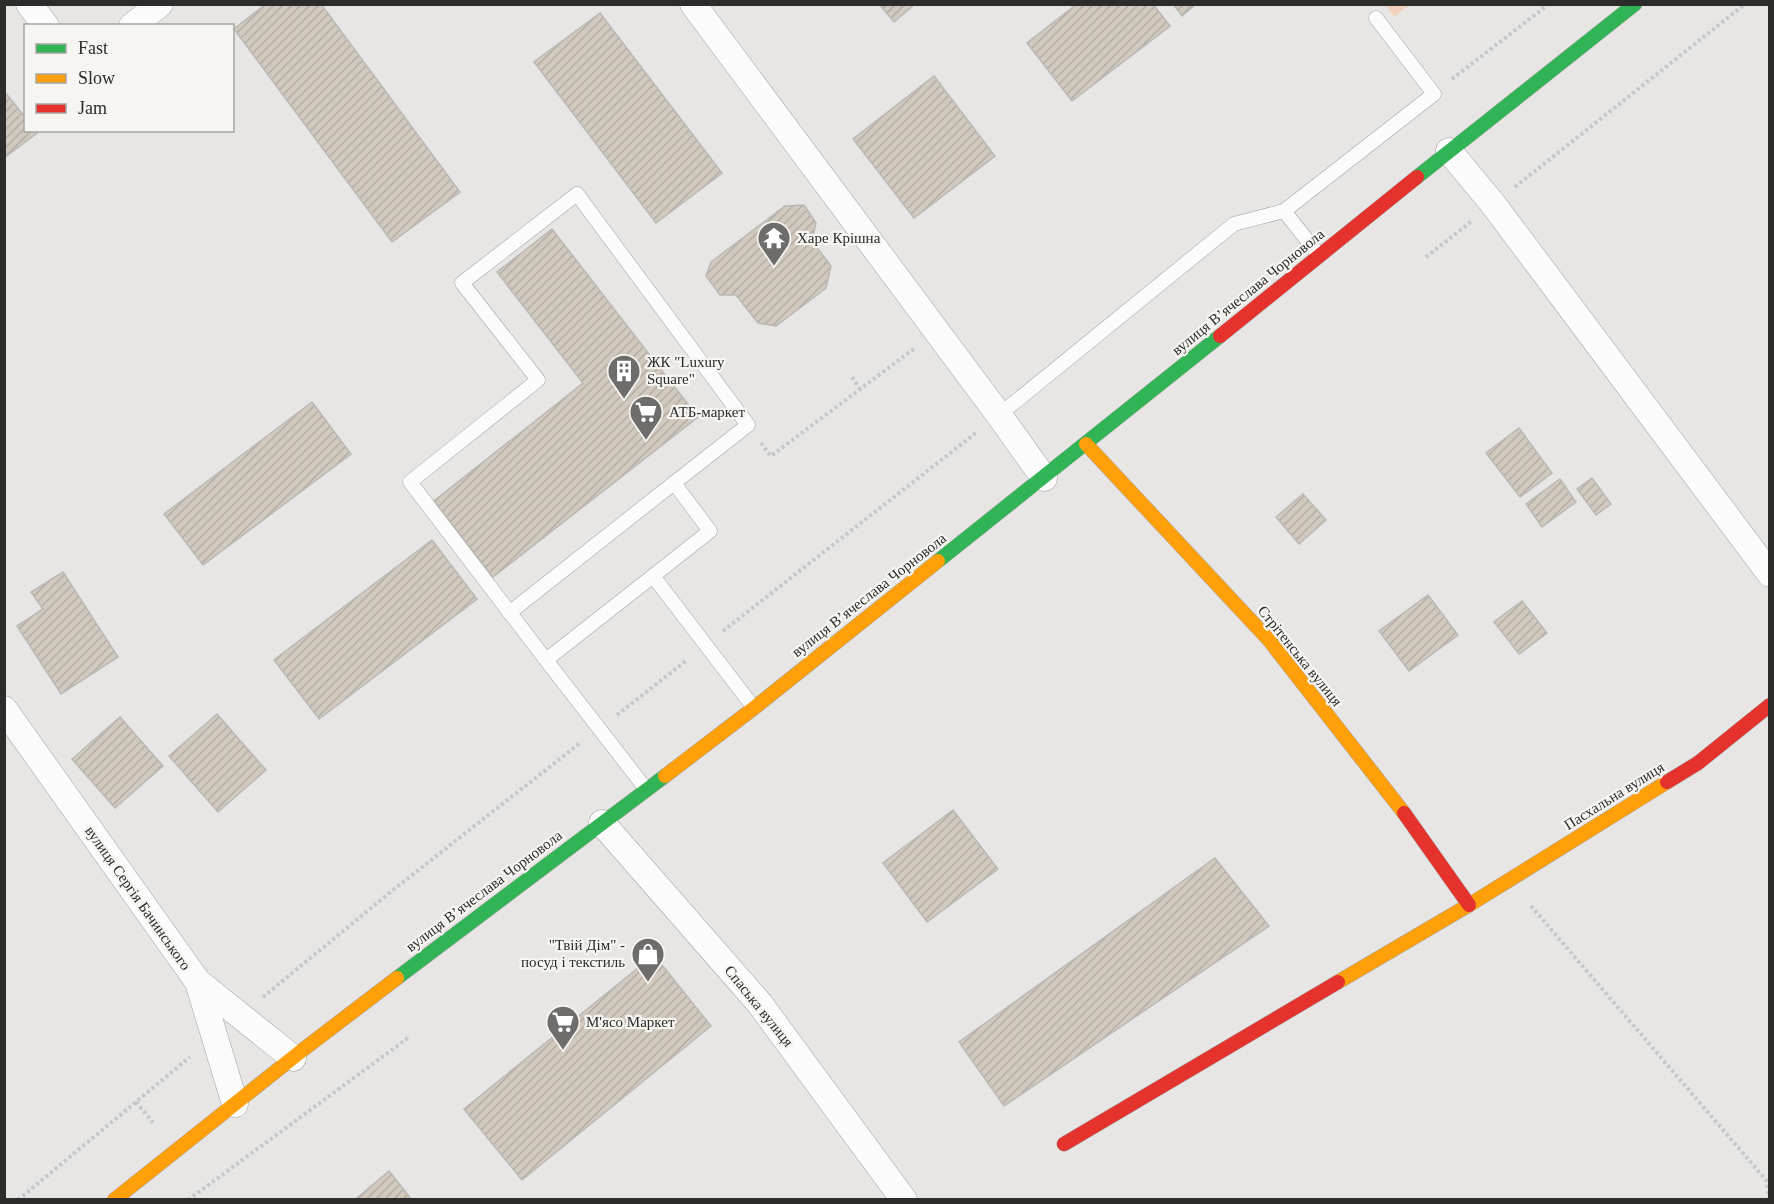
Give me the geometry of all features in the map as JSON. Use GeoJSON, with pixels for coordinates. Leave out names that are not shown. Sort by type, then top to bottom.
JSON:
{"type":"FeatureCollection","features":[{"type":"Feature","properties":{"kind":"main road","name":"вулиця Вʼячеслава Чорновола"},"geometry":{"type":"LineString","coordinates":[[114,1200],[293,1058],[754,708],[1635,4]]}},
{"type":"Feature","properties":{"kind":"main road","name":"Стрітенська вулиця"},"geometry":{"type":"LineString","coordinates":[[1086,444],[1269,640],[1390,794],[1469,905]]}},
{"type":"Feature","properties":{"kind":"main road","name":"Пасхальна вулиця"},"geometry":{"type":"LineString","coordinates":[[1064,1144],[1469,905],[1698,763],[1770,705]]}},
{"type":"Feature","properties":{"kind":"street"},"geometry":{"type":"LineString","coordinates":[[29,4],[44,24]]}},
{"type":"Feature","properties":{"kind":"street"},"geometry":{"type":"LineString","coordinates":[[135,24],[160,4]]}},
{"type":"Feature","properties":{"kind":"street"},"geometry":{"type":"LineString","coordinates":[[693,4],[1044,478]]}},
{"type":"Feature","properties":{"kind":"street"},"geometry":{"type":"LineString","coordinates":[[1449,151],[1493,204],[1770,574]]}},
{"type":"Feature","properties":{"kind":"street","name":"вулиця Сергія Бачинського"},"geometry":{"type":"LineString","coordinates":[[4,709],[198,982],[235,1104]]}},
{"type":"Feature","properties":{"kind":"street","name":"Спаська вулиця"},"geometry":{"type":"LineString","coordinates":[[602,823],[760,1004],[904,1200]]}},
{"type":"Feature","properties":{"kind":"street"},"geometry":{"type":"LineString","coordinates":[[198,982],[293,1058]]}},
{"type":"Feature","properties":{"kind":"lane"},"geometry":{"type":"LineString","coordinates":[[999,415],[1234,224],[1284,211],[1434,94],[1376,18]]}},
{"type":"Feature","properties":{"kind":"lane"},"geometry":{"type":"LineString","coordinates":[[509,613],[748,425],[577,194],[462,283],[538,380],[410,482],[509,613],[646,789]]}},
{"type":"Feature","properties":{"kind":"lane"},"geometry":{"type":"LineString","coordinates":[[1284,211],[1319,255]]}},
{"type":"Feature","properties":{"kind":"lane"},"geometry":{"type":"LineString","coordinates":[[546,660],[710,531],[674,483]]}},
{"type":"Feature","properties":{"kind":"lane"},"geometry":{"type":"LineString","coordinates":[[652,576],[754,708]]}},
{"type":"Feature","properties":{"kind":"path"},"geometry":{"type":"LineString","coordinates":[[1434,94],[1549,4]]}},
{"type":"Feature","properties":{"kind":"path"},"geometry":{"type":"LineString","coordinates":[[1426,257],[1745,4]]}},
{"type":"Feature","properties":{"kind":"path"},"geometry":{"type":"LineString","coordinates":[[748,425],[771,456],[937,332]]}},
{"type":"Feature","properties":{"kind":"path"},"geometry":{"type":"LineString","coordinates":[[852,377],[860,389]]}},
{"type":"Feature","properties":{"kind":"path"},"geometry":{"type":"LineString","coordinates":[[259,1000],[393,890],[999,415]]}},
{"type":"Feature","properties":{"kind":"path"},"geometry":{"type":"LineString","coordinates":[[1509,880],[1766,1180],[1770,1199]]}},
{"type":"Feature","properties":{"kind":"path"},"geometry":{"type":"LineString","coordinates":[[18,1200],[214,1038]]}},
{"type":"Feature","properties":{"kind":"path"},"geometry":{"type":"LineString","coordinates":[[188,1200],[408,1038]]}},
{"type":"Feature","properties":{"kind":"path"},"geometry":{"type":"LineString","coordinates":[[136,1102],[156,1127]]}},
{"type":"Feature","properties":{"kind":"green space"},"geometry":{"type":"Polygon","coordinates":[[[1386,5],[1409,5],[1394,17],[1386,5]]]}},
{"type":"Feature","properties":{"kind":"building"},"geometry":{"type":"Polygon","coordinates":[[[266,4],[321,4],[460,192],[392,242],[234,29],[266,4]]]}},
{"type":"Feature","properties":{"kind":"building"},"geometry":{"type":"Polygon","coordinates":[[[879,4],[915,4],[894,22],[879,4]]]}},
{"type":"Feature","properties":{"kind":"building"},"geometry":{"type":"Polygon","coordinates":[[[1077,4],[1153,4],[1170,26],[1072,101],[1027,43],[1077,4]]]}},
{"type":"Feature","properties":{"kind":"building"},"geometry":{"type":"Polygon","coordinates":[[[1173,4],[1196,4],[1182,16],[1173,4]]]}},
{"type":"Feature","properties":{"kind":"building"},"geometry":{"type":"Polygon","coordinates":[[[600,13],[722,173],[656,223],[534,62],[600,13]]]}},
{"type":"Feature","properties":{"kind":"building"},"geometry":{"type":"Polygon","coordinates":[[[934,76],[995,156],[914,218],[853,139],[934,76]]]}},
{"type":"Feature","properties":{"kind":"building"},"geometry":{"type":"Polygon","coordinates":[[[4,91],[24,116],[24,132],[37,133],[4,158],[4,91]]]}},
{"type":"Feature","properties":{"kind":"building"},"geometry":{"type":"Polygon","coordinates":[[[804,205],[816,223],[812,241],[831,266],[826,288],[776,326],[758,323],[736,295],[720,295],[706,276],[711,262],[785,206],[804,205]]]}},
{"type":"Feature","properties":{"kind":"building","name":"ЖК \"Luxury Square\""},"geometry":{"type":"Polygon","coordinates":[[[552,229],[698,417],[493,577],[434,501],[583,383],[497,272],[552,229]]]}},
{"type":"Feature","properties":{"kind":"building"},"geometry":{"type":"Polygon","coordinates":[[[312,402],[351,454],[203,565],[164,514],[312,402]]]}},
{"type":"Feature","properties":{"kind":"building"},"geometry":{"type":"Polygon","coordinates":[[[1519,428],[1552,473],[1520,497],[1486,453],[1519,428]]]}},
{"type":"Feature","properties":{"kind":"building"},"geometry":{"type":"Polygon","coordinates":[[[1592,478],[1611,504],[1596,515],[1577,489],[1592,478]]]}},
{"type":"Feature","properties":{"kind":"building"},"geometry":{"type":"Polygon","coordinates":[[[1560,479],[1576,502],[1542,527],[1526,504],[1560,479]]]}},
{"type":"Feature","properties":{"kind":"building"},"geometry":{"type":"Polygon","coordinates":[[[1303,494],[1326,520],[1299,544],[1276,517],[1303,494]]]}},
{"type":"Feature","properties":{"kind":"building"},"geometry":{"type":"Polygon","coordinates":[[[432,540],[477,599],[319,719],[274,660],[432,540]]]}},
{"type":"Feature","properties":{"kind":"building"},"geometry":{"type":"Polygon","coordinates":[[[63,572],[118,657],[61,694],[17,626],[43,609],[31,592],[63,572]]]}},
{"type":"Feature","properties":{"kind":"building"},"geometry":{"type":"Polygon","coordinates":[[[1428,595],[1458,635],[1409,671],[1379,631],[1428,595]]]}},
{"type":"Feature","properties":{"kind":"building"},"geometry":{"type":"Polygon","coordinates":[[[1522,601],[1547,633],[1519,654],[1494,622],[1522,601]]]}},
{"type":"Feature","properties":{"kind":"building"},"geometry":{"type":"Polygon","coordinates":[[[217,714],[266,770],[218,812],[169,756],[217,714]]]}},
{"type":"Feature","properties":{"kind":"building"},"geometry":{"type":"Polygon","coordinates":[[[120,717],[163,766],[115,808],[72,759],[120,717]]]}},
{"type":"Feature","properties":{"kind":"building"},"geometry":{"type":"Polygon","coordinates":[[[953,810],[998,869],[927,922],[883,863],[953,810]]]}},
{"type":"Feature","properties":{"kind":"building"},"geometry":{"type":"Polygon","coordinates":[[[1215,858],[1269,926],[1004,1106],[959,1042],[1215,858]]]}},
{"type":"Feature","properties":{"kind":"building"},"geometry":{"type":"Polygon","coordinates":[[[654,955],[711,1026],[522,1180],[464,1109],[654,955]]]}},
{"type":"Feature","properties":{"kind":"building"},"geometry":{"type":"Polygon","coordinates":[[[389,1171],[412,1200],[358,1200],[357,1198],[389,1171]]]}},
{"type":"Feature","properties":{"kind":"traffic: fast"},"geometry":{"type":"LineString","coordinates":[[1417,177],[1635,4]]}},
{"type":"Feature","properties":{"kind":"traffic: fast"},"geometry":{"type":"LineString","coordinates":[[938,561],[1220,336]]}},
{"type":"Feature","properties":{"kind":"traffic: fast"},"geometry":{"type":"LineString","coordinates":[[397,978],[665,776]]}},
{"type":"Feature","properties":{"kind":"traffic: slow"},"geometry":{"type":"LineString","coordinates":[[1086,444],[1269,640],[1404,813]]}},
{"type":"Feature","properties":{"kind":"traffic: slow"},"geometry":{"type":"LineString","coordinates":[[665,776],[938,561]]}},
{"type":"Feature","properties":{"kind":"traffic: slow"},"geometry":{"type":"LineString","coordinates":[[1338,982],[1469,905],[1667,782]]}},
{"type":"Feature","properties":{"kind":"traffic: slow"},"geometry":{"type":"LineString","coordinates":[[114,1200],[397,978]]}},
{"type":"Feature","properties":{"kind":"traffic: jam"},"geometry":{"type":"LineString","coordinates":[[1220,336],[1417,177]]}},
{"type":"Feature","properties":{"kind":"traffic: jam"},"geometry":{"type":"LineString","coordinates":[[1667,782],[1698,763],[1770,705]]}},
{"type":"Feature","properties":{"kind":"traffic: jam"},"geometry":{"type":"LineString","coordinates":[[1404,813],[1469,905]]}},
{"type":"Feature","properties":{"kind":"traffic: jam"},"geometry":{"type":"LineString","coordinates":[[1064,1144],[1338,982]]}},
{"type":"Feature","properties":{"kind":"place","name":"Харе Крішна"},"geometry":{"type":"Point","coordinates":[774,267]}},
{"type":"Feature","properties":{"kind":"place","name":"ЖК \"Luxury Square\""},"geometry":{"type":"Point","coordinates":[624,400]}},
{"type":"Feature","properties":{"kind":"place","name":"АТБ-маркет"},"geometry":{"type":"Point","coordinates":[646,441]}},
{"type":"Feature","properties":{"kind":"place","name":"\"Твій Дім\" - посуд і текстиль"},"geometry":{"type":"Point","coordinates":[648,983]}},
{"type":"Feature","properties":{"kind":"place","name":"М'ясо Маркет"},"geometry":{"type":"Point","coordinates":[563,1051]}}]}
